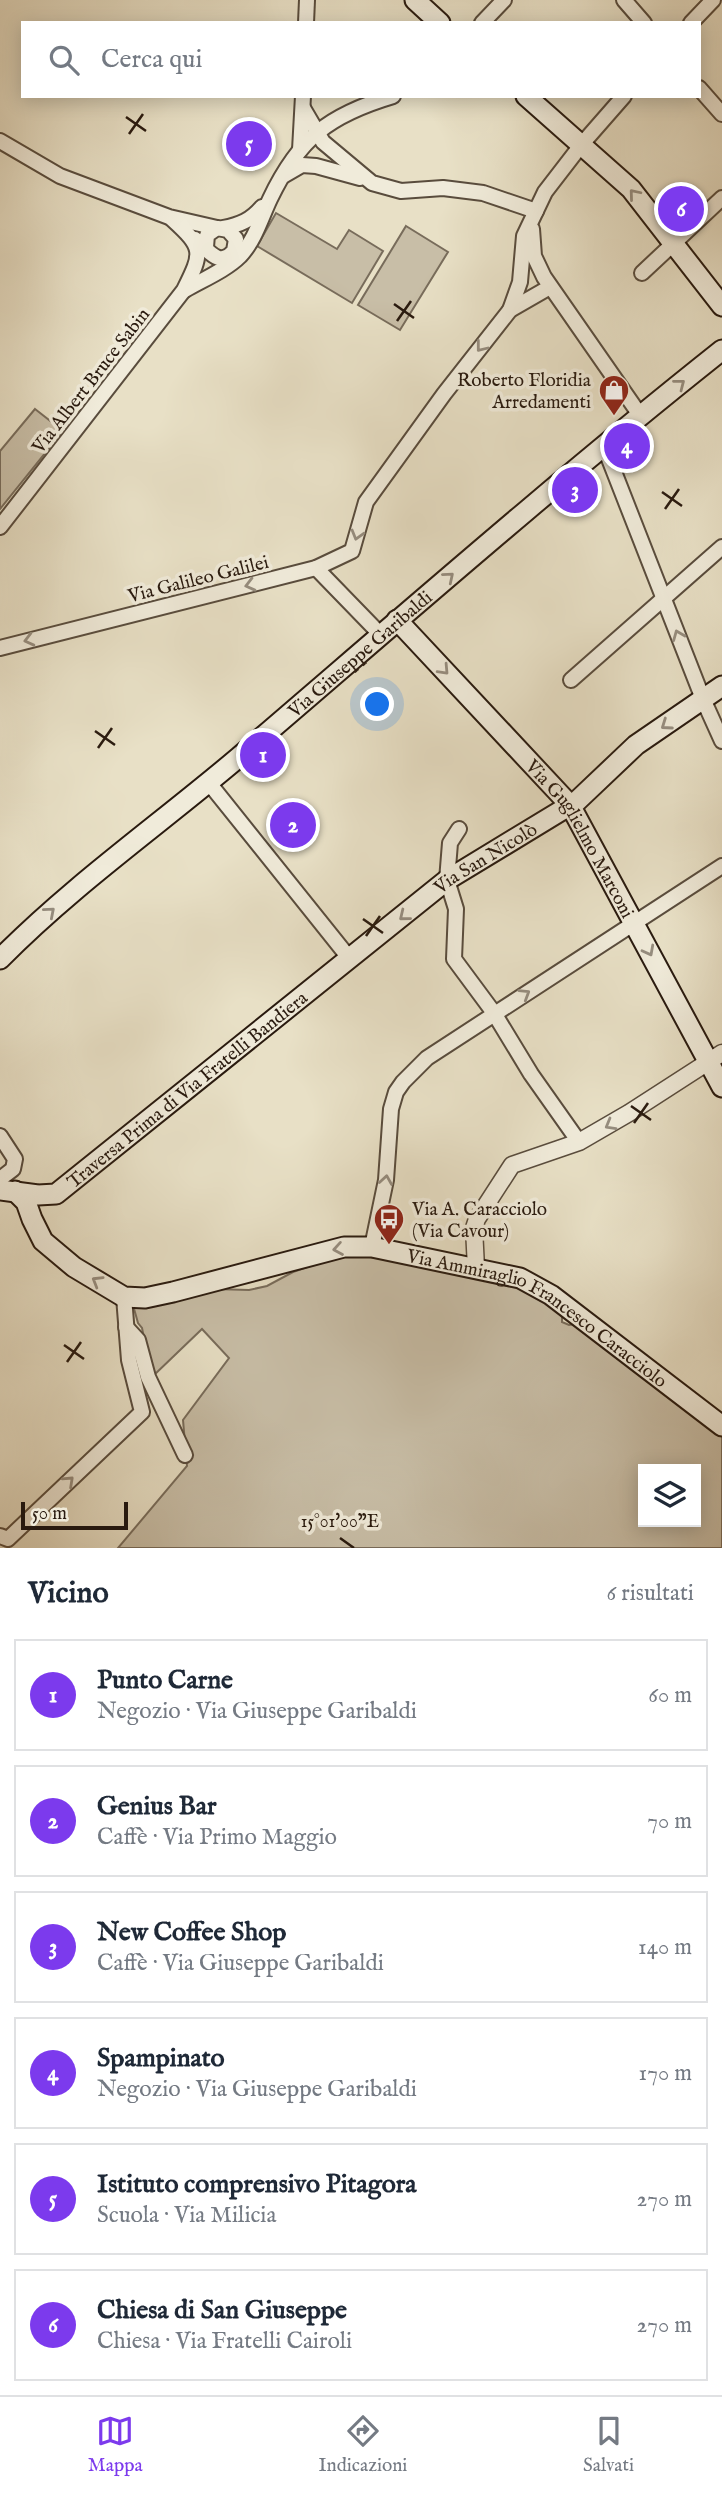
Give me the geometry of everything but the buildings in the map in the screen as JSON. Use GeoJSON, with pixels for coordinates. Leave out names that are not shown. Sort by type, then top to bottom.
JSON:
{"type":"FeatureCollection","features":[{"type":"Feature","properties":{"kind":"main road"},"geometry":{"type":"LineString","coordinates":[[415,0],[438,21]]}},
{"type":"Feature","properties":{"kind":"main road"},"geometry":{"type":"LineString","coordinates":[[528,98],[631,189],[722,306]]}},
{"type":"Feature","properties":{"kind":"main road","name":"Via Giuseppe Garibaldi"},"geometry":{"type":"LineString","coordinates":[[0,959],[51,911],[209,783],[397,620],[640,415],[722,350]]}},
{"type":"Feature","properties":{"kind":"main road","name":"Via Guglielmo Marconi"},"geometry":{"type":"LineString","coordinates":[[397,620],[570,805],[634,923],[715,1057],[722,1087]]}},
{"type":"Feature","properties":{"kind":"main road","name":"Via San Nicolò"},"geometry":{"type":"LineString","coordinates":[[350,959],[447,880],[570,805],[636,745],[722,686]]}},
{"type":"Feature","properties":{"kind":"main road","name":"Traversa Prima di Via Fratelli Bandiera"},"geometry":{"type":"LineString","coordinates":[[5,1187],[38,1195],[56,1194],[350,959]]}},
{"type":"Feature","properties":{"kind":"main road"},"geometry":{"type":"LineString","coordinates":[[5,1187],[26,1202],[43,1241],[74,1268],[124,1297]]}},
{"type":"Feature","properties":{"kind":"main road","name":"Via Ammiraglio Francesco Caracciolo"},"geometry":{"type":"LineString","coordinates":[[124,1297],[145,1298],[173,1292],[344,1247],[372,1247],[476,1268],[520,1278],[551,1295],[722,1426]]}},
{"type":"Feature","properties":{"kind":"street"},"geometry":{"type":"LineString","coordinates":[[306,21],[307,0]]}},
{"type":"Feature","properties":{"kind":"street"},"geometry":{"type":"LineString","coordinates":[[484,21],[504,0]]}},
{"type":"Feature","properties":{"kind":"street"},"geometry":{"type":"LineString","coordinates":[[625,0],[642,21]]}},
{"type":"Feature","properties":{"kind":"street"},"geometry":{"type":"LineString","coordinates":[[693,21],[713,0]]}},
{"type":"Feature","properties":{"kind":"street"},"geometry":{"type":"LineString","coordinates":[[701,90],[722,114]]}},
{"type":"Feature","properties":{"kind":"street"},"geometry":{"type":"LineString","coordinates":[[184,290],[233,256],[254,236],[282,176],[299,149],[317,131],[338,118],[388,98]]}},
{"type":"Feature","properties":{"kind":"street"},"geometry":{"type":"LineString","coordinates":[[510,310],[520,282],[524,236],[545,192],[622,98]]}},
{"type":"Feature","properties":{"kind":"street"},"geometry":{"type":"LineString","coordinates":[[303,102],[323,142],[372,183]]}},
{"type":"Feature","properties":{"kind":"street"},"geometry":{"type":"LineString","coordinates":[[303,102],[299,149],[316,166]]}},
{"type":"Feature","properties":{"kind":"street"},"geometry":{"type":"LineString","coordinates":[[0,141],[60,176],[172,219],[209,239],[213,257],[233,256]]}},
{"type":"Feature","properties":{"kind":"street"},"geometry":{"type":"LineString","coordinates":[[282,176],[302,165],[316,166],[401,191],[428,188],[483,193],[536,211]]}},
{"type":"Feature","properties":{"kind":"street"},"geometry":{"type":"LineString","coordinates":[[184,290],[209,239],[254,217],[270,198]]}},
{"type":"Feature","properties":{"kind":"street"},"geometry":{"type":"LineString","coordinates":[[642,273],[722,198]]}},
{"type":"Feature","properties":{"kind":"street"},"geometry":{"type":"LineString","coordinates":[[536,211],[532,231],[534,256],[550,287],[640,415]]}},
{"type":"Feature","properties":{"kind":"street"},"geometry":{"type":"LineString","coordinates":[[172,219],[190,234],[209,239],[233,234],[236,239],[233,256]]}},
{"type":"Feature","properties":{"kind":"street"},"geometry":{"type":"LineString","coordinates":[[510,310],[550,287]]}},
{"type":"Feature","properties":{"kind":"street","name":"Via Albert Bruce Sabin"},"geometry":{"type":"LineString","coordinates":[[0,527],[184,290]]}},
{"type":"Feature","properties":{"kind":"street","name":"Via Galileo Galilei"},"geometry":{"type":"LineString","coordinates":[[0,648],[316,568],[352,551],[366,502],[444,394],[510,310]]}},
{"type":"Feature","properties":{"kind":"street"},"geometry":{"type":"LineString","coordinates":[[604,446],[722,741]]}},
{"type":"Feature","properties":{"kind":"street"},"geometry":{"type":"LineString","coordinates":[[571,680],[722,547]]}},
{"type":"Feature","properties":{"kind":"street"},"geometry":{"type":"LineString","coordinates":[[316,568],[381,635]]}},
{"type":"Feature","properties":{"kind":"street"},"geometry":{"type":"LineString","coordinates":[[209,783],[350,959]]}},
{"type":"Feature","properties":{"kind":"street"},"geometry":{"type":"LineString","coordinates":[[459,829],[450,843],[447,880],[456,909],[454,959],[494,1013],[531,1074],[579,1142]]}},
{"type":"Feature","properties":{"kind":"street"},"geometry":{"type":"LineString","coordinates":[[372,1247],[386,1180],[391,1109],[396,1092],[403,1082],[427,1058],[722,866]]}},
{"type":"Feature","properties":{"kind":"street"},"geometry":{"type":"LineString","coordinates":[[476,1268],[474,1228],[477,1219],[512,1165],[579,1142],[715,1057]]}},
{"type":"Feature","properties":{"kind":"street"},"geometry":{"type":"LineString","coordinates":[[0,1136],[15,1159],[5,1187]]}},
{"type":"Feature","properties":{"kind":"street"},"geometry":{"type":"LineString","coordinates":[[0,1536],[8,1539],[142,1412],[129,1360],[124,1297]]}},
{"type":"Feature","properties":{"kind":"street"},"geometry":{"type":"LineString","coordinates":[[126,1327],[138,1340],[148,1377],[185,1455]]}},
{"type":"Feature","properties":{"kind":"shaded area"},"geometry":{"type":"Polygon","coordinates":[[[276,213],[337,249],[349,230],[383,251],[352,303],[257,246],[276,213]]]}},
{"type":"Feature","properties":{"kind":"shaded area"},"geometry":{"type":"Polygon","coordinates":[[[406,226],[448,252],[400,330],[358,305],[406,226]]]}},
{"type":"Feature","properties":{"kind":"shaded area"},"geometry":{"type":"Polygon","coordinates":[[[35,409],[63,431],[0,509],[0,451],[35,409]]]}},
{"type":"Feature","properties":{"kind":"shaded area"},"geometry":{"type":"Polygon","coordinates":[[[350,1255],[388,1259],[518,1288],[539,1297],[562,1314],[562,1322],[576,1324],[722,1436],[722,1548],[118,1548],[187,1466],[183,1420],[229,1358],[202,1329],[152,1377],[142,1328],[133,1305],[214,1289],[249,1290],[267,1286],[293,1272],[350,1255]]]}},
{"type":"Feature","properties":{"kind":"place","name":"Istituto comprensivo Pitagora"},"geometry":{"type":"Point","coordinates":[249,144]}},
{"type":"Feature","properties":{"kind":"place","name":"Chiesa di San Giuseppe"},"geometry":{"type":"Point","coordinates":[681,209]}},
{"type":"Feature","properties":{"kind":"place","name":"Roberto Floridia Arredamenti"},"geometry":{"type":"Point","coordinates":[614,417]}},
{"type":"Feature","properties":{"kind":"place","name":"Spampinato"},"geometry":{"type":"Point","coordinates":[627,446]}},
{"type":"Feature","properties":{"kind":"place","name":"New Coffee Shop"},"geometry":{"type":"Point","coordinates":[575,490]}},
{"type":"Feature","properties":{"kind":"place","name":"Punto Carne"},"geometry":{"type":"Point","coordinates":[263,755]}},
{"type":"Feature","properties":{"kind":"place","name":"Genius Bar"},"geometry":{"type":"Point","coordinates":[293,825]}},
{"type":"Feature","properties":{"kind":"place","name":"Via A. Caracciolo (Via Cavour)"},"geometry":{"type":"Point","coordinates":[389,1246]}}]}
